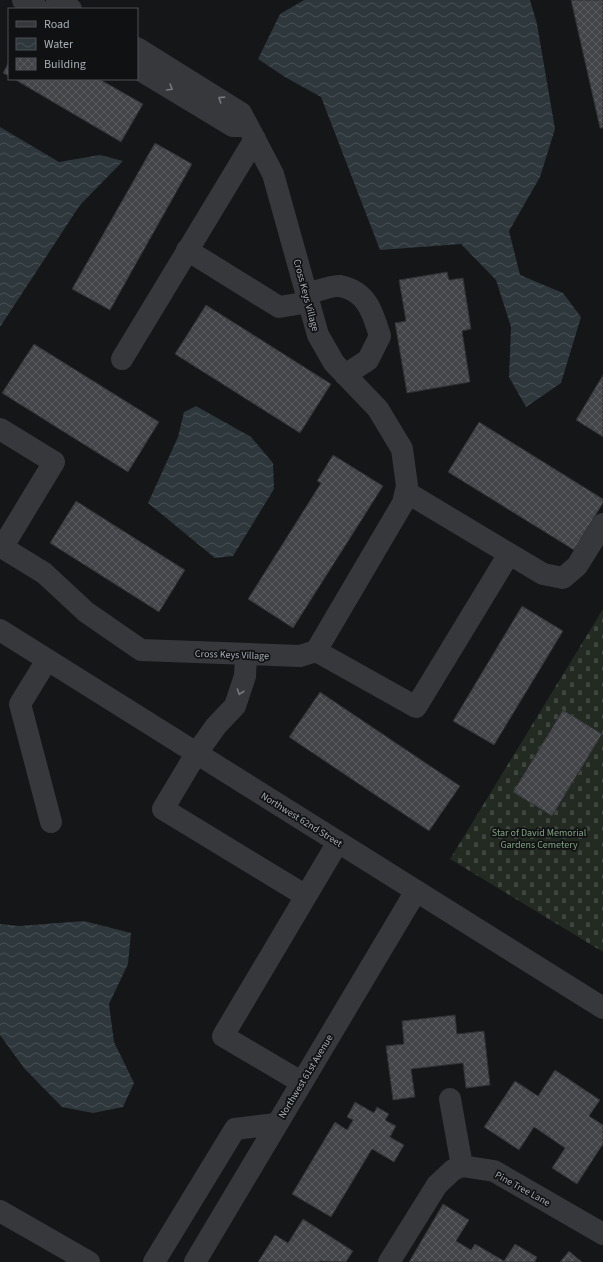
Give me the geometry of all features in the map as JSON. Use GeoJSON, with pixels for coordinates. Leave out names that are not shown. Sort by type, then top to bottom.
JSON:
{"type":"FeatureCollection","features":[{"type":"Feature","properties":{"kind":"street"},"geometry":{"type":"LineString","coordinates":[[23,0],[36,8]]}},
{"type":"Feature","properties":{"kind":"street"},"geometry":{"type":"LineString","coordinates":[[57,0],[69,8]]}},
{"type":"Feature","properties":{"kind":"street","name":"Cross Keys Village"},"geometry":{"type":"LineString","coordinates":[[1,547],[44,574],[86,612],[141,650],[300,656],[316,651],[403,503],[408,486],[402,449],[378,409],[334,363],[318,335],[273,174],[241,112],[138,49]]}},
{"type":"Feature","properties":{"kind":"street"},"geometry":{"type":"LineString","coordinates":[[122,359],[187,250],[251,132],[233,126],[138,69]]}},
{"type":"Feature","properties":{"kind":"street"},"geometry":{"type":"LineString","coordinates":[[187,250],[279,307],[339,286],[362,295],[374,316],[380,336],[368,360],[345,375]]}},
{"type":"Feature","properties":{"kind":"street"},"geometry":{"type":"LineString","coordinates":[[0,429],[54,462],[1,547]]}},
{"type":"Feature","properties":{"kind":"street"},"geometry":{"type":"LineString","coordinates":[[406,492],[543,574],[563,578],[577,566],[603,524]]}},
{"type":"Feature","properties":{"kind":"street"},"geometry":{"type":"LineString","coordinates":[[316,651],[416,707],[509,554]]}},
{"type":"Feature","properties":{"kind":"street","name":"Northwest 62nd Street"},"geometry":{"type":"LineString","coordinates":[[0,630],[603,1008]]}},
{"type":"Feature","properties":{"kind":"street"},"geometry":{"type":"LineString","coordinates":[[246,654],[245,676],[235,706],[216,726],[196,754],[163,810],[306,896]]}},
{"type":"Feature","properties":{"kind":"street"},"geometry":{"type":"LineString","coordinates":[[47,660],[20,704],[51,822]]}},
{"type":"Feature","properties":{"kind":"street"},"geometry":{"type":"LineString","coordinates":[[301,1082],[223,1036],[338,842]]}},
{"type":"Feature","properties":{"kind":"street","name":"Northwest 61st Avenue"},"geometry":{"type":"LineString","coordinates":[[195,1262],[416,891]]}},
{"type":"Feature","properties":{"kind":"street"},"geometry":{"type":"LineString","coordinates":[[389,1262],[436,1185],[454,1170],[462,1166],[450,1099]]}},
{"type":"Feature","properties":{"kind":"street"},"geometry":{"type":"LineString","coordinates":[[154,1262],[235,1129],[276,1124]]}},
{"type":"Feature","properties":{"kind":"street","name":"Pine Tree Lane"},"geometry":{"type":"LineString","coordinates":[[462,1166],[494,1171],[603,1234]]}},
{"type":"Feature","properties":{"kind":"street"},"geometry":{"type":"LineString","coordinates":[[0,1211],[89,1262]]}},
{"type":"Feature","properties":{"kind":"green space","name":"Star of David Memorial Gardens Cemetery"},"geometry":{"type":"Polygon","coordinates":[[[603,609],[603,952],[450,859],[603,609]]]}},
{"type":"Feature","properties":{"kind":"water"},"geometry":{"type":"Polygon","coordinates":[[[304,0],[530,0],[537,24],[555,129],[540,177],[509,231],[520,275],[563,293],[581,317],[561,383],[526,407],[509,377],[511,327],[496,280],[461,244],[380,250],[321,97],[285,77],[258,59],[280,14],[304,0]]]}},
{"type":"Feature","properties":{"kind":"water"},"geometry":{"type":"Polygon","coordinates":[[[0,127],[59,162],[100,155],[123,161],[80,205],[0,327],[0,127]]]}},
{"type":"Feature","properties":{"kind":"water"},"geometry":{"type":"Polygon","coordinates":[[[196,406],[251,437],[273,463],[274,489],[233,556],[215,558],[148,503],[178,437],[184,412],[196,406]]]}},
{"type":"Feature","properties":{"kind":"water"},"geometry":{"type":"Polygon","coordinates":[[[84,921],[131,933],[128,964],[109,1004],[114,1042],[134,1083],[123,1107],[93,1113],[62,1107],[24,1068],[0,1035],[0,924],[19,926],[84,921]]]}},
{"type":"Feature","properties":{"kind":"building"},"geometry":{"type":"Polygon","coordinates":[[[571,0],[603,0],[603,128],[600,128],[571,0]]]}},
{"type":"Feature","properties":{"kind":"building"},"geometry":{"type":"Polygon","coordinates":[[[8,64],[8,76],[3,73],[8,64]]]}},
{"type":"Feature","properties":{"kind":"building"},"geometry":{"type":"Polygon","coordinates":[[[16,80],[101,80],[143,104],[121,142],[16,80]]]}},
{"type":"Feature","properties":{"kind":"building"},"geometry":{"type":"Polygon","coordinates":[[[155,143],[192,164],[110,310],[72,289],[155,143]]]}},
{"type":"Feature","properties":{"kind":"building"},"geometry":{"type":"Polygon","coordinates":[[[447,272],[449,280],[463,278],[471,329],[462,331],[470,382],[407,393],[395,323],[406,321],[399,280],[447,272]]]}},
{"type":"Feature","properties":{"kind":"building"},"geometry":{"type":"Polygon","coordinates":[[[206,305],[331,384],[300,433],[175,354],[206,305]]]}},
{"type":"Feature","properties":{"kind":"building"},"geometry":{"type":"Polygon","coordinates":[[[34,344],[159,422],[128,472],[2,393],[34,344]]]}},
{"type":"Feature","properties":{"kind":"building"},"geometry":{"type":"Polygon","coordinates":[[[603,375],[603,437],[576,420],[603,375]]]}},
{"type":"Feature","properties":{"kind":"building"},"geometry":{"type":"Polygon","coordinates":[[[479,422],[603,499],[603,503],[574,550],[448,472],[479,422]]]}},
{"type":"Feature","properties":{"kind":"building"},"geometry":{"type":"Polygon","coordinates":[[[333,455],[383,486],[293,628],[248,599],[321,483],[317,481],[333,455]]]}},
{"type":"Feature","properties":{"kind":"building"},"geometry":{"type":"Polygon","coordinates":[[[76,501],[185,570],[159,612],[50,543],[76,501]]]}},
{"type":"Feature","properties":{"kind":"building"},"geometry":{"type":"Polygon","coordinates":[[[522,606],[563,631],[494,745],[453,721],[522,606]]]}},
{"type":"Feature","properties":{"kind":"building"},"geometry":{"type":"Polygon","coordinates":[[[320,692],[460,786],[429,831],[289,737],[320,692]]]}},
{"type":"Feature","properties":{"kind":"building"},"geometry":{"type":"Polygon","coordinates":[[[563,710],[602,734],[552,816],[513,792],[563,710]]]}},
{"type":"Feature","properties":{"kind":"building"},"geometry":{"type":"Polygon","coordinates":[[[455,1015],[457,1034],[484,1031],[490,1085],[466,1088],[463,1063],[411,1069],[415,1097],[393,1100],[386,1046],[404,1044],[402,1021],[455,1015]]]}},
{"type":"Feature","properties":{"kind":"building"},"geometry":{"type":"Polygon","coordinates":[[[555,1070],[600,1100],[589,1116],[603,1125],[603,1144],[577,1184],[552,1168],[565,1148],[534,1127],[519,1150],[484,1127],[515,1081],[538,1096],[555,1070]]]}},
{"type":"Feature","properties":{"kind":"building"},"geometry":{"type":"Polygon","coordinates":[[[355,1102],[374,1113],[377,1107],[389,1114],[385,1120],[396,1126],[390,1137],[404,1145],[394,1162],[372,1149],[331,1217],[292,1194],[335,1122],[347,1130],[353,1120],[347,1117],[355,1102]]]}},
{"type":"Feature","properties":{"kind":"building"},"geometry":{"type":"Polygon","coordinates":[[[443,1204],[469,1220],[456,1241],[471,1250],[475,1244],[504,1261],[515,1244],[537,1257],[535,1262],[409,1262],[443,1204]]]}},
{"type":"Feature","properties":{"kind":"building"},"geometry":{"type":"Polygon","coordinates":[[[303,1219],[353,1251],[346,1262],[258,1262],[275,1235],[288,1243],[303,1219]]]}},
{"type":"Feature","properties":{"kind":"building"},"geometry":{"type":"Polygon","coordinates":[[[569,1251],[582,1262],[560,1262],[569,1251]]]}}]}
